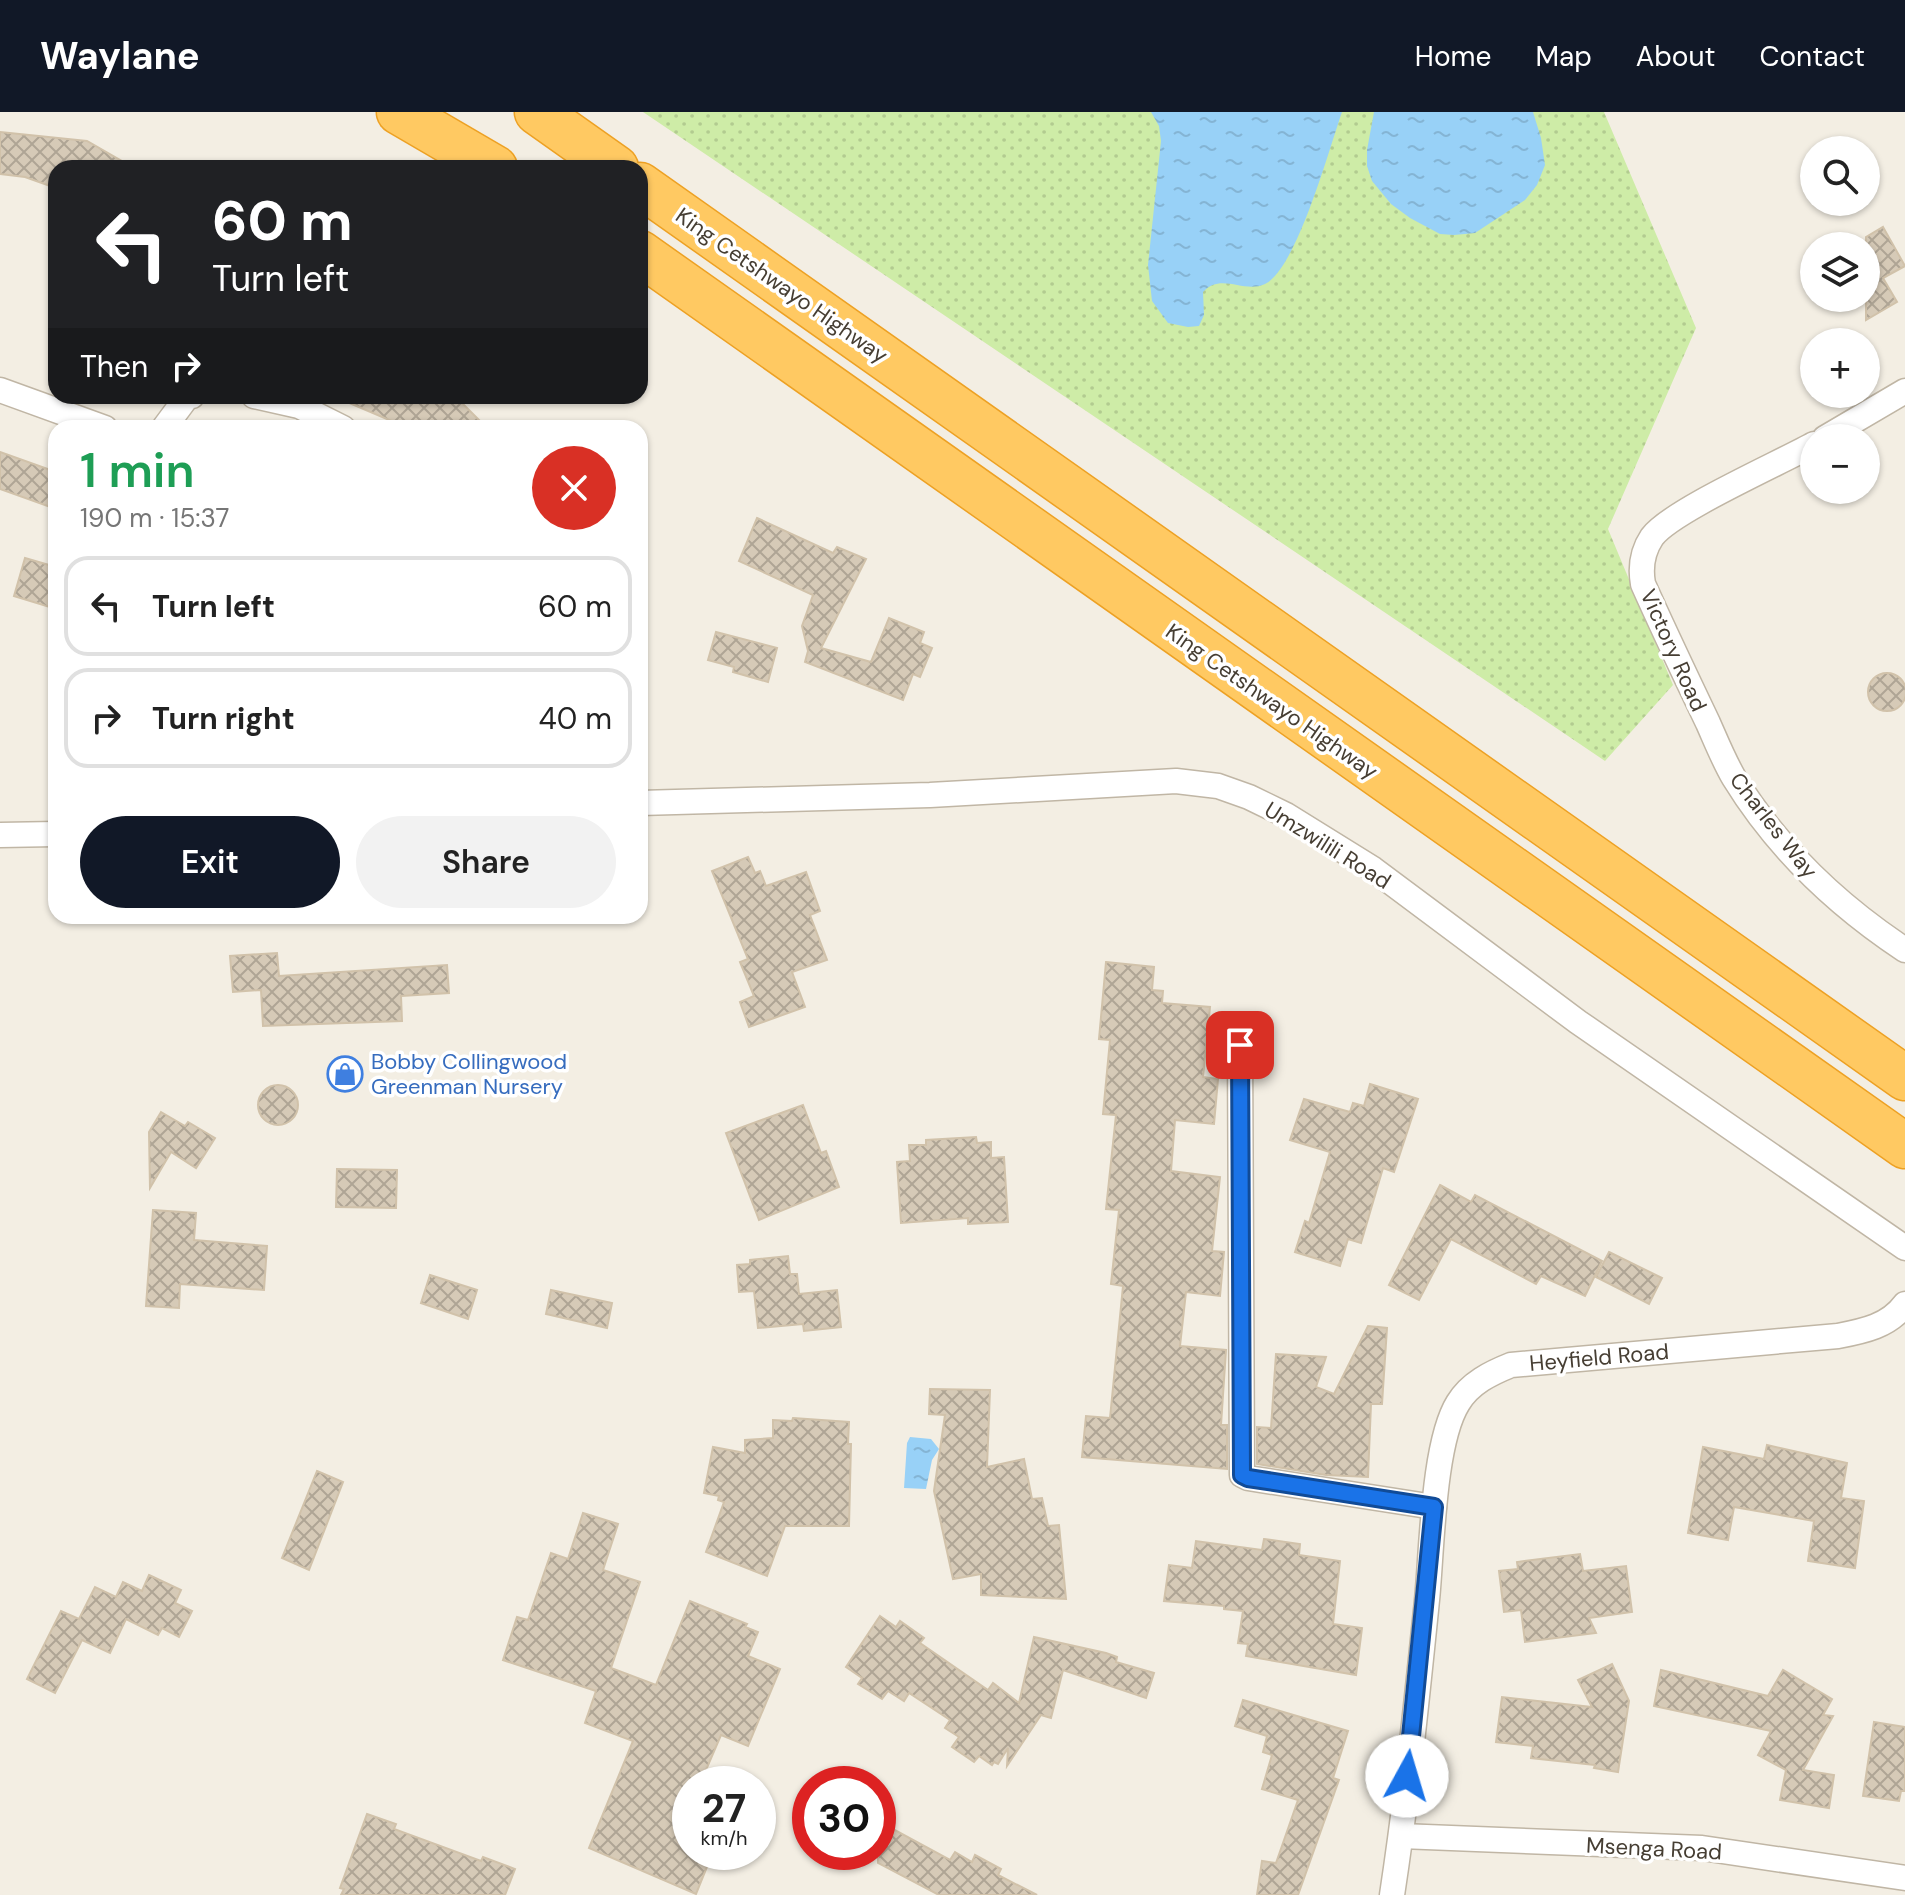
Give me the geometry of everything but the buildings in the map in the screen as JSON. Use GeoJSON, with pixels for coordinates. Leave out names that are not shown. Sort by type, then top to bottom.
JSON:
{"type":"FeatureCollection","features":[{"type":"Feature","properties":{"kind":"highway"},"geometry":{"type":"LineString","coordinates":[[399,112],[481,160]]}},
{"type":"Feature","properties":{"kind":"highway"},"geometry":{"type":"LineString","coordinates":[[440,112],[508,160]]}},
{"type":"Feature","properties":{"kind":"highway"},"geometry":{"type":"LineString","coordinates":[[537,112],[605,160]]}},
{"type":"Feature","properties":{"kind":"highway","name":"King Cetshwayo Highway"},"geometry":{"type":"LineString","coordinates":[[648,191],[1905,1078]]}},
{"type":"Feature","properties":{"kind":"highway","name":"King Cetshwayo Highway"},"geometry":{"type":"LineString","coordinates":[[648,259],[1905,1146]]}},
{"type":"Feature","properties":{"kind":"street"},"geometry":{"type":"LineString","coordinates":[[0,390],[83,420]]}},
{"type":"Feature","properties":{"kind":"street"},"geometry":{"type":"LineString","coordinates":[[1849,424],[1905,391]]}},
{"type":"Feature","properties":{"kind":"street"},"geometry":{"type":"LineString","coordinates":[[290,404],[327,420]]}},
{"type":"Feature","properties":{"kind":"street","name":"Victory Road"},"geometry":{"type":"LineString","coordinates":[[1724,756],[1643,584],[1643,556],[1654,535],[1663,527],[1699,504],[1800,451]]}},
{"type":"Feature","properties":{"kind":"street","name":"Charles Way"},"geometry":{"type":"LineString","coordinates":[[1724,756],[1741,789],[1797,862],[1851,911],[1905,950]]}},
{"type":"Feature","properties":{"kind":"street","name":"Umzwilili Road"},"geometry":{"type":"LineString","coordinates":[[648,803],[930,795],[1176,781],[1218,786],[1286,815],[1373,869],[1578,1022],[1905,1248]]}},
{"type":"Feature","properties":{"kind":"street"},"geometry":{"type":"LineString","coordinates":[[0,835],[48,834]]}},
{"type":"Feature","properties":{"kind":"street"},"geometry":{"type":"LineString","coordinates":[[1240,1045],[1242,1475],[1434,1507]]}},
{"type":"Feature","properties":{"kind":"street","name":"Heyfield Road"},"geometry":{"type":"LineString","coordinates":[[1392,1895],[1401,1836],[1434,1507],[1448,1428],[1458,1403],[1471,1387],[1502,1369],[1524,1363],[1838,1336],[1878,1327],[1905,1304]]}},
{"type":"Feature","properties":{"kind":"street","name":"Msenga Road"},"geometry":{"type":"LineString","coordinates":[[1401,1836],[1702,1848],[1905,1878]]}},
{"type":"Feature","properties":{"kind":"green space"},"geometry":{"type":"Polygon","coordinates":[[[643,112],[1604,112],[1696,328],[1608,529],[1673,685],[1605,761],[643,112]]]}},
{"type":"Feature","properties":{"kind":"water"},"geometry":{"type":"Polygon","coordinates":[[[1151,112],[1342,112],[1300,232],[1277,274],[1265,284],[1257,286],[1225,283],[1210,286],[1203,292],[1204,315],[1199,326],[1168,323],[1152,301],[1148,265],[1161,141],[1159,126],[1151,112]]]}},
{"type":"Feature","properties":{"kind":"water"},"geometry":{"type":"Polygon","coordinates":[[[1374,112],[1533,112],[1545,165],[1537,185],[1525,200],[1475,233],[1440,234],[1391,204],[1372,181],[1367,166],[1367,150],[1374,112]]]}},
{"type":"Feature","properties":{"kind":"water"},"geometry":{"type":"Polygon","coordinates":[[[910,1437],[931,1439],[939,1449],[932,1460],[926,1489],[904,1488],[910,1437]]]}},
{"type":"Feature","properties":{"kind":"place","name":"Bobby Collingwood Greenman Nursery"},"geometry":{"type":"Point","coordinates":[345,1074]}},
{"type":"Feature","properties":{"kind":"route"},"geometry":{"type":"LineString","coordinates":[[1240,1045],[1242,1475],[1434,1507],[1407,1776]]}}]}
